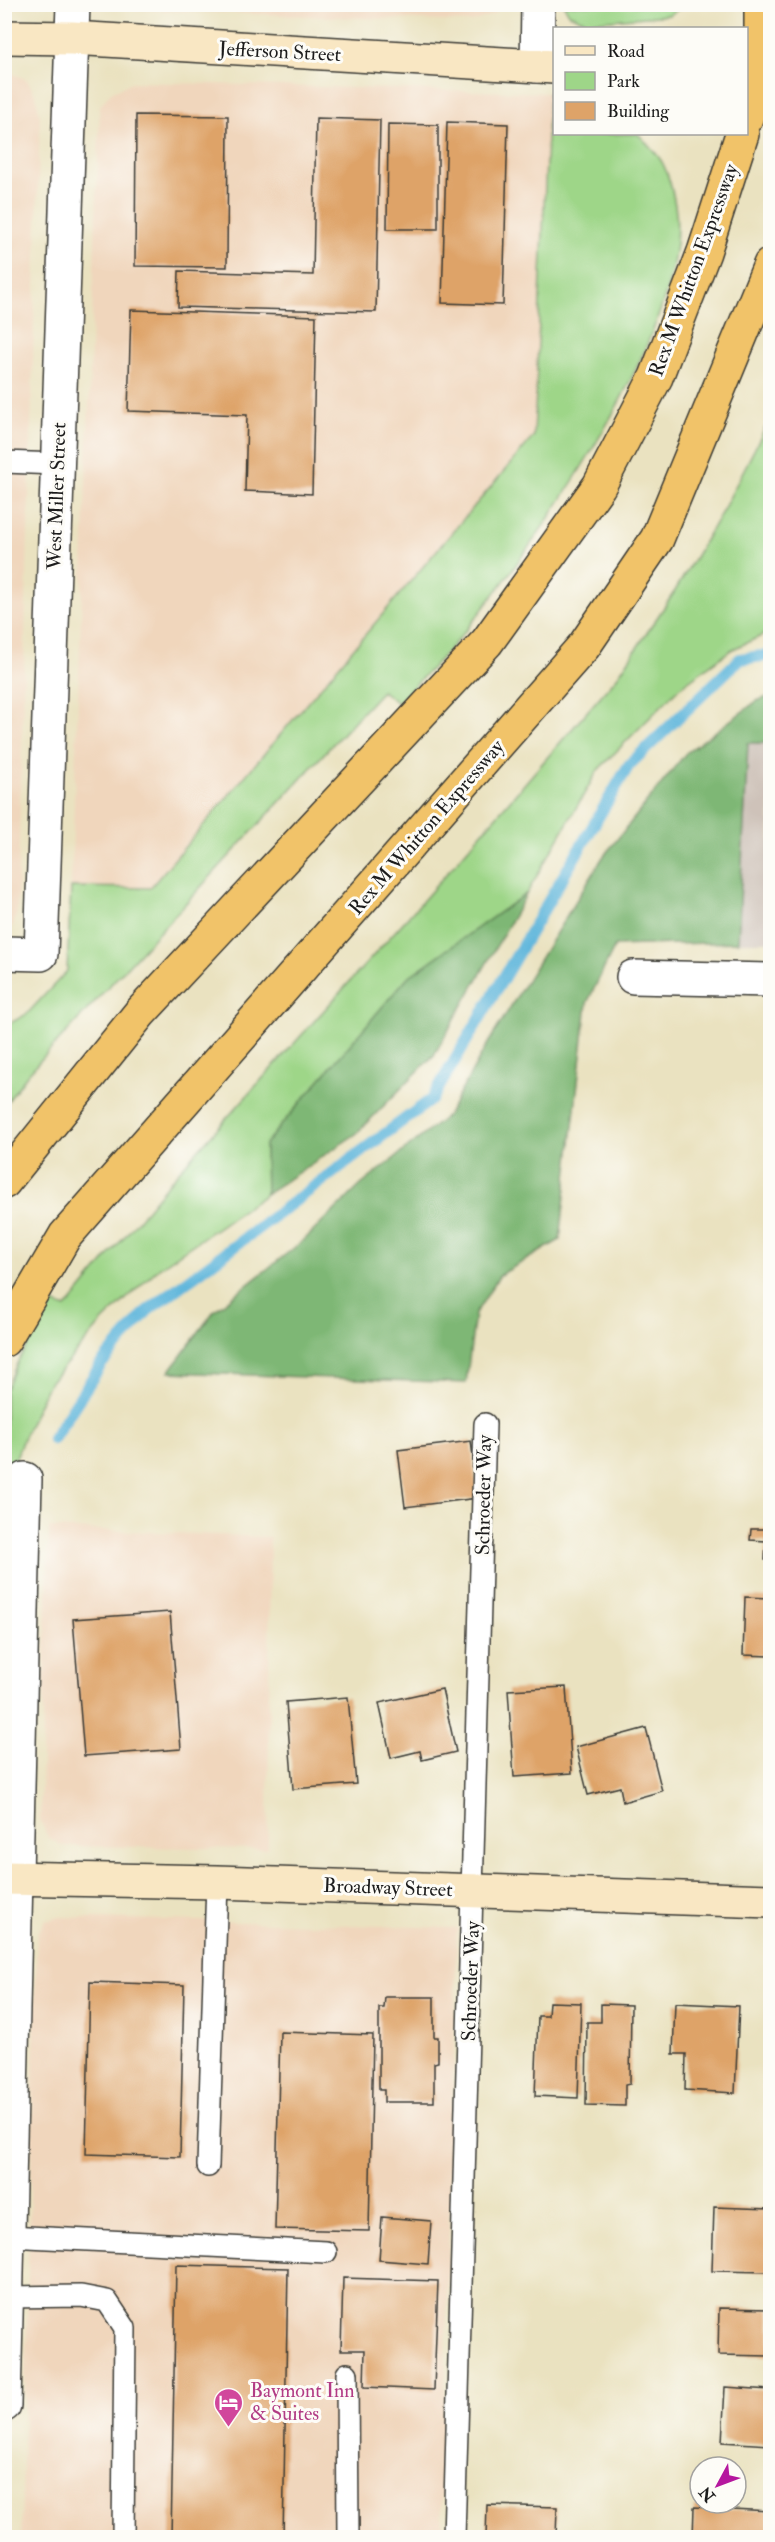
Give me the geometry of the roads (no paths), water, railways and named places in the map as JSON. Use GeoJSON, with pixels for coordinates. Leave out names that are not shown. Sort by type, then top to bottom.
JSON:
{"type":"FeatureCollection","features":[{"type":"Feature","properties":{"kind":"highway"},"geometry":{"type":"LineString","coordinates":[[748,114],[759,72],[761,4]]}},
{"type":"Feature","properties":{"kind":"highway","name":"Rex M Whitton Expressway"},"geometry":{"type":"LineString","coordinates":[[4,1182],[140,1013],[488,642],[599,486],[656,377],[704,252],[742,135]]}},
{"type":"Feature","properties":{"kind":"highway","name":"Rex M Whitton Expressway"},"geometry":{"type":"LineString","coordinates":[[4,1340],[65,1236],[584,646],[657,539],[771,265]]}},
{"type":"Feature","properties":{"kind":"street","name":"West Miller Street"},"geometry":{"type":"LineString","coordinates":[[4,953],[41,954],[73,4]]}},
{"type":"Feature","properties":{"kind":"street"},"geometry":{"type":"LineString","coordinates":[[538,4],[546,66]]}},
{"type":"Feature","properties":{"kind":"street","name":"Jefferson Street"},"geometry":{"type":"LineString","coordinates":[[4,37],[72,38],[546,66]]}},
{"type":"Feature","properties":{"kind":"street"},"geometry":{"type":"LineString","coordinates":[[633,977],[771,980]]}},
{"type":"Feature","properties":{"kind":"street"},"geometry":{"type":"LineString","coordinates":[[4,2405],[8,2236],[10,1878],[25,1479]]}},
{"type":"Feature","properties":{"kind":"street","name":"Broadway Street"},"geometry":{"type":"LineString","coordinates":[[10,1878],[217,1882],[771,1901]]}},
{"type":"Feature","properties":{"kind":"lane"},"geometry":{"type":"LineString","coordinates":[[4,462],[57,464]]}},
{"type":"Feature","properties":{"kind":"lane","name":"Schroeder Way"},"geometry":{"type":"LineString","coordinates":[[454,2538],[485,1424]]}},
{"type":"Feature","properties":{"kind":"lane"},"geometry":{"type":"LineString","coordinates":[[208,2166],[217,1882]]}},
{"type":"Feature","properties":{"kind":"lane"},"geometry":{"type":"LineString","coordinates":[[8,2236],[326,2252]]}},
{"type":"Feature","properties":{"kind":"lane"},"geometry":{"type":"LineString","coordinates":[[7,2297],[81,2296],[107,2301],[125,2328],[123,2538]]}},
{"type":"Feature","properties":{"kind":"lane"},"geometry":{"type":"LineString","coordinates":[[347,2373],[348,2538]]}},
{"type":"Feature","properties":{"kind":"waterway"},"geometry":{"type":"LineString","coordinates":[[53,1439],[102,1363],[147,1311],[432,1099],[629,765],[740,659],[770,655]]}},
{"type":"Feature","properties":{"kind":"place","name":"Baymont Inn & Suites"},"geometry":{"type":"Point","coordinates":[229,2428]}}]}
